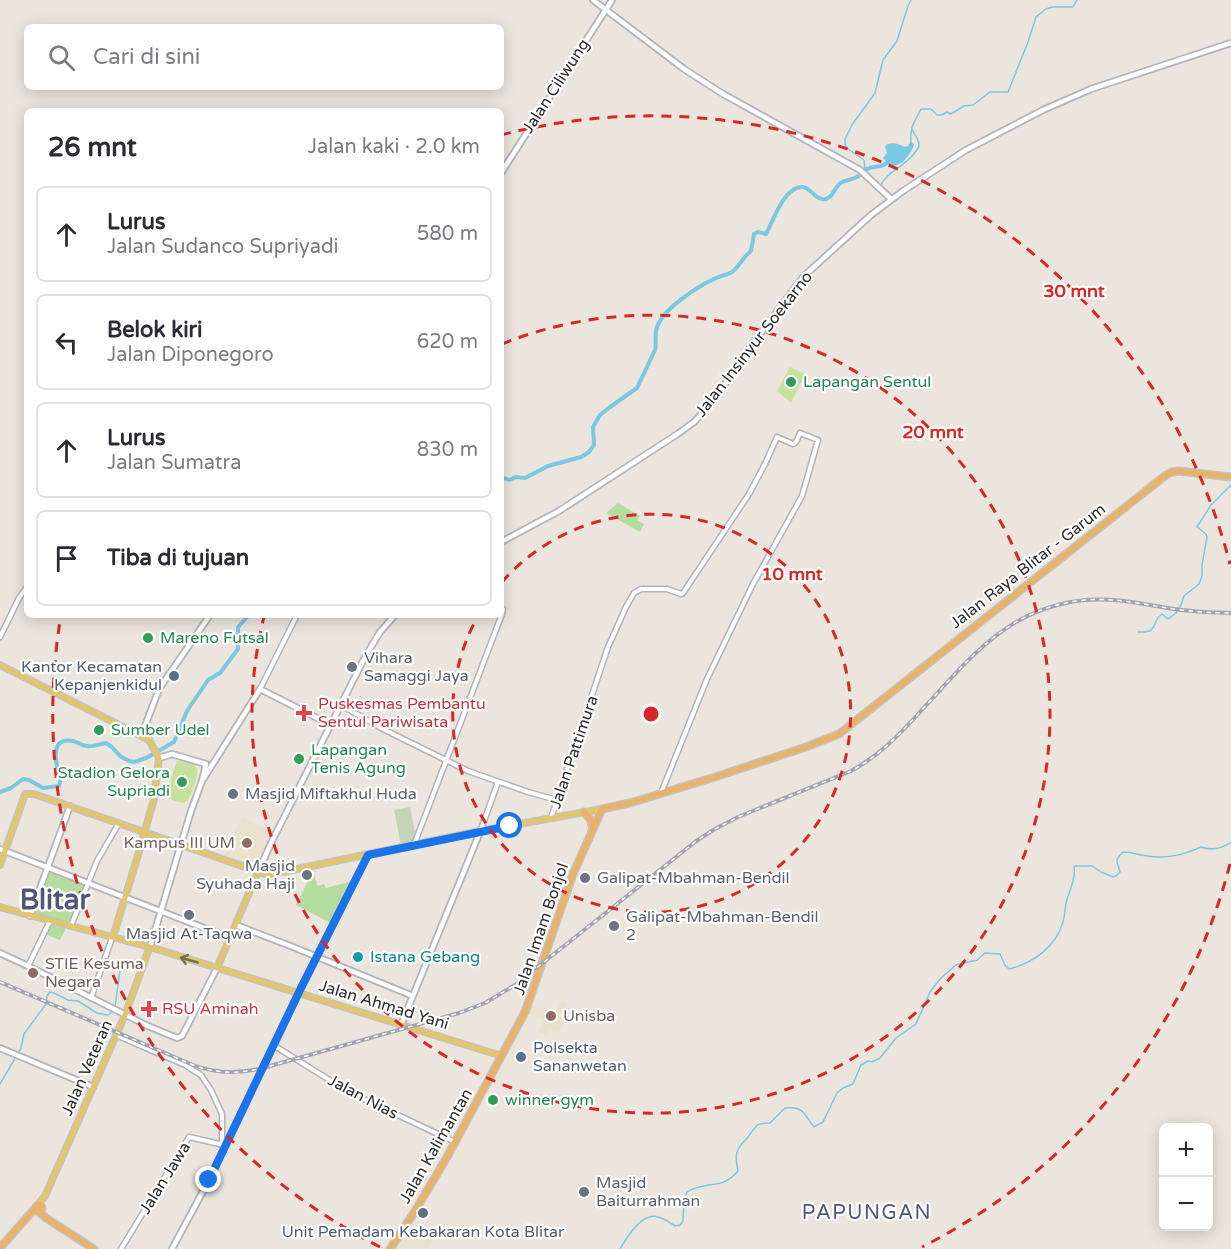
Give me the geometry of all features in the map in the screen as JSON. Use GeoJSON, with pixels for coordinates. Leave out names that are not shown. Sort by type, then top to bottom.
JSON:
{"type":"FeatureCollection","features":[{"type":"Feature","properties":{"kind":"highway","name":"Jalan Raya Blitar - Garum"},"geometry":{"type":"LineString","coordinates":[[602,809],[715,777],[839,734],[1166,475],[1179,471],[1231,477]]}},
{"type":"Feature","properties":{"kind":"highway","name":"Jalan Imam Bonjol"},"geometry":{"type":"LineString","coordinates":[[502,1056],[527,1008],[573,874],[602,809]]}},
{"type":"Feature","properties":{"kind":"highway"},"geometry":{"type":"LineString","coordinates":[[584,812],[591,820],[593,829]]}},
{"type":"Feature","properties":{"kind":"highway","name":"Jalan Kalimantan"},"geometry":{"type":"LineString","coordinates":[[390,1249],[424,1196],[502,1056]]}},
{"type":"Feature","properties":{"kind":"highway"},"geometry":{"type":"LineString","coordinates":[[0,1248],[38,1209],[46,1218],[94,1249]]}},
{"type":"Feature","properties":{"kind":"main road"},"geometry":{"type":"LineString","coordinates":[[593,0],[684,69],[862,172],[891,199]]}},
{"type":"Feature","properties":{"kind":"main road","name":"Jalan Ciliwung"},"geometry":{"type":"LineString","coordinates":[[504,168],[612,0]]}},
{"type":"Feature","properties":{"kind":"main road","name":"Jalan Insinyur Soekarno"},"geometry":{"type":"LineString","coordinates":[[504,540],[559,511],[693,422],[733,373],[801,279],[891,199],[987,137],[1043,110],[1102,85],[1231,43]]}},
{"type":"Feature","properties":{"kind":"main road"},"geometry":{"type":"LineString","coordinates":[[141,736],[159,689],[208,618]]}},
{"type":"Feature","properties":{"kind":"main road"},"geometry":{"type":"LineString","coordinates":[[0,953],[145,1025],[172,1037],[180,1037],[217,968],[272,841],[366,654],[392,618]]}},
{"type":"Feature","properties":{"kind":"main road"},"geometry":{"type":"LineString","coordinates":[[1,665],[149,740]]}},
{"type":"Feature","properties":{"kind":"main road"},"geometry":{"type":"LineString","coordinates":[[149,948],[202,781],[209,765],[260,689],[331,725]]}},
{"type":"Feature","properties":{"kind":"main road"},"geometry":{"type":"LineString","coordinates":[[110,937],[125,898],[154,799],[159,757],[149,740],[145,726]]}},
{"type":"Feature","properties":{"kind":"main road"},"geometry":{"type":"LineString","coordinates":[[159,757],[174,754],[209,765]]}},
{"type":"Feature","properties":{"kind":"main road"},"geometry":{"type":"LineString","coordinates":[[0,866],[2,850],[26,794],[34,794],[268,875]]}},
{"type":"Feature","properties":{"kind":"main road"},"geometry":{"type":"LineString","coordinates":[[30,916],[70,806]]}},
{"type":"Feature","properties":{"kind":"main road"},"geometry":{"type":"LineString","coordinates":[[254,882],[268,875],[368,855],[417,842],[602,809]]}},
{"type":"Feature","properties":{"kind":"main road"},"geometry":{"type":"LineString","coordinates":[[402,1023],[480,832]]}},
{"type":"Feature","properties":{"kind":"main road"},"geometry":{"type":"LineString","coordinates":[[2,850],[230,938]]}},
{"type":"Feature","properties":{"kind":"main road"},"geometry":{"type":"LineString","coordinates":[[172,1249],[189,1220],[224,1145],[275,1046],[298,993],[368,855]]}},
{"type":"Feature","properties":{"kind":"main road"},"geometry":{"type":"LineString","coordinates":[[358,856],[362,864]]}},
{"type":"Feature","properties":{"kind":"main road","name":"Jalan Ahmad Yani"},"geometry":{"type":"LineString","coordinates":[[0,907],[217,968],[402,1023],[502,1056]]}},
{"type":"Feature","properties":{"kind":"main road"},"geometry":{"type":"LineString","coordinates":[[236,925],[413,996]]}},
{"type":"Feature","properties":{"kind":"main road","name":"Jalan Veteran"},"geometry":{"type":"LineString","coordinates":[[38,1209],[125,1015],[149,948]]}},
{"type":"Feature","properties":{"kind":"main road"},"geometry":{"type":"LineString","coordinates":[[290,990],[303,983]]}},
{"type":"Feature","properties":{"kind":"main road"},"geometry":{"type":"LineString","coordinates":[[0,1048],[93,1087]]}},
{"type":"Feature","properties":{"kind":"street","name":"Jalan Pattimura"},"geometry":{"type":"LineString","coordinates":[[551,818],[608,647],[634,593],[647,589],[667,589],[683,593],[749,494],[777,437],[793,444],[800,433],[818,440],[802,496],[753,584],[726,639],[700,694],[661,793]]}},
{"type":"Feature","properties":{"kind":"street"},"geometry":{"type":"LineString","coordinates":[[0,638],[24,591]]}},
{"type":"Feature","properties":{"kind":"street"},"geometry":{"type":"LineString","coordinates":[[260,689],[296,618]]}},
{"type":"Feature","properties":{"kind":"street"},"geometry":{"type":"LineString","coordinates":[[417,842],[500,618]]}},
{"type":"Feature","properties":{"kind":"street"},"geometry":{"type":"LineString","coordinates":[[341,705],[468,771],[557,800]]}},
{"type":"Feature","properties":{"kind":"street"},"geometry":{"type":"LineString","coordinates":[[480,832],[498,782]]}},
{"type":"Feature","properties":{"kind":"street"},"geometry":{"type":"LineString","coordinates":[[71,927],[100,855],[119,823]]}},
{"type":"Feature","properties":{"kind":"street"},"geometry":{"type":"LineString","coordinates":[[28,966],[50,921]]}},
{"type":"Feature","properties":{"kind":"street"},"geometry":{"type":"LineString","coordinates":[[91,998],[110,937]]}},
{"type":"Feature","properties":{"kind":"street"},"geometry":{"type":"LineString","coordinates":[[116,1035],[201,1074],[222,1114],[224,1145]]}},
{"type":"Feature","properties":{"kind":"street","name":"Jalan Nias"},"geometry":{"type":"LineString","coordinates":[[275,1046],[335,1083],[455,1142]]}},
{"type":"Feature","properties":{"kind":"street","name":"Jalan Jawa"},"geometry":{"type":"LineString","coordinates":[[121,1249],[189,1137],[224,1145]]}},
{"type":"Feature","properties":{"kind":"shaded area","name":"Kampus III UM"},"geometry":{"type":"Polygon","coordinates":[[[242,817],[272,831],[255,869],[223,856],[242,817]]]}},
{"type":"Feature","properties":{"kind":"shaded area","name":"Unisba"},"geometry":{"type":"Polygon","coordinates":[[[562,1000],[568,1002],[559,1032],[549,1030],[547,1036],[538,1032],[544,1019],[527,1013],[531,1005],[555,1013],[562,1000]]]}},
{"type":"Feature","properties":{"kind":"shaded area"},"geometry":{"type":"Polygon","coordinates":[[[422,1231],[435,1237],[429,1249],[393,1249],[401,1234],[409,1238],[422,1231]]]}},
{"type":"Feature","properties":{"kind":"green space","name":"Lapangan Sentul"},"geometry":{"type":"Polygon","coordinates":[[[790,367],[805,374],[791,403],[777,391],[790,367]]]}},
{"type":"Feature","properties":{"kind":"green space"},"geometry":{"type":"Polygon","coordinates":[[[618,503],[640,516],[637,520],[644,524],[640,532],[606,513],[618,503]]]}},
{"type":"Feature","properties":{"kind":"green space"},"geometry":{"type":"Polygon","coordinates":[[[177,761],[189,762],[196,766],[197,770],[194,786],[184,803],[174,801],[165,795],[177,761]]]}},
{"type":"Feature","properties":{"kind":"green space"},"geometry":{"type":"Polygon","coordinates":[[[410,807],[417,843],[401,846],[394,810],[410,807]]]}},
{"type":"Feature","properties":{"kind":"green space"},"geometry":{"type":"Polygon","coordinates":[[[47,866],[87,882],[71,926],[31,915],[47,866]]]}},
{"type":"Feature","properties":{"kind":"green space"},"geometry":{"type":"Polygon","coordinates":[[[314,873],[317,886],[324,884],[326,888],[352,881],[331,923],[296,905],[314,873]]]}},
{"type":"Feature","properties":{"kind":"green space"},"geometry":{"type":"Polygon","coordinates":[[[51,923],[67,926],[60,940],[45,934],[51,923]]]}},
{"type":"Feature","properties":{"kind":"water"},"geometry":{"type":"Polygon","coordinates":[[[911,141],[914,145],[907,158],[891,168],[883,158],[887,153],[885,147],[887,144],[894,143],[905,147],[911,141]]]}},
{"type":"Feature","properties":{"kind":"waterway"},"geometry":{"type":"LineString","coordinates":[[865,170],[864,160],[847,148],[845,139],[875,93],[883,60],[897,41],[911,0]]}},
{"type":"Feature","properties":{"kind":"waterway"},"geometry":{"type":"LineString","coordinates":[[911,143],[914,121],[921,109],[931,109],[937,115],[947,112],[951,114],[964,106],[973,105],[990,92],[1008,92],[1036,17],[1052,7],[1073,7],[1077,0]]}},
{"type":"Feature","properties":{"kind":"waterway"},"geometry":{"type":"LineString","coordinates":[[880,186],[918,149],[918,142],[912,128]]}},
{"type":"Feature","properties":{"kind":"waterway"},"geometry":{"type":"LineString","coordinates":[[504,478],[509,480],[516,477],[525,478],[548,466],[581,457],[589,452],[594,445],[593,427],[600,415],[637,388],[655,350],[657,327],[666,313],[690,293],[734,270],[751,251],[754,234],[758,232],[766,234],[785,198],[796,188],[805,187],[819,198],[826,199],[842,182],[856,178],[865,170],[888,162]]}},
{"type":"Feature","properties":{"kind":"waterway"},"geometry":{"type":"LineString","coordinates":[[1138,632],[1152,629],[1162,614],[1168,619],[1176,613],[1184,596],[1199,584],[1207,537],[1197,527],[1211,505],[1231,485]]}},
{"type":"Feature","properties":{"kind":"waterway"},"geometry":{"type":"LineString","coordinates":[[0,792],[11,788],[23,779],[43,788],[59,786],[61,778],[56,753],[57,747],[65,741],[89,746],[106,743],[120,756],[134,762],[174,742],[187,711],[208,680],[220,673],[238,649],[238,627],[246,618]]}},
{"type":"Feature","properties":{"kind":"waterway"},"geometry":{"type":"LineString","coordinates":[[620,1249],[636,1227],[646,1218],[658,1217],[675,1226],[680,1225],[683,1221],[687,1192],[700,1186],[720,1183],[732,1177],[738,1171],[736,1159],[738,1150],[758,1125],[770,1123],[785,1108],[797,1108],[806,1115],[814,1127],[823,1122],[837,1093],[853,1084],[861,1065],[880,1058],[896,1038],[916,1024],[930,992],[940,979],[956,965],[977,960],[985,953],[1000,954],[1009,969],[1027,963],[1042,953],[1060,931],[1073,880],[1074,866],[1092,866],[1113,877],[1120,872],[1117,861],[1123,852],[1168,857],[1201,847],[1216,849],[1231,842]]}},
{"type":"Feature","properties":{"kind":"waterway"},"geometry":{"type":"LineString","coordinates":[[115,1007],[120,970],[118,960]]}},
{"type":"Feature","properties":{"kind":"waterway"},"geometry":{"type":"LineString","coordinates":[[0,1084],[21,1048],[24,1034],[46,1004],[50,992],[68,1000],[78,1001],[97,1013],[108,1015],[113,1011]]}},
{"type":"Feature","properties":{"kind":"railway"},"geometry":{"type":"LineString","coordinates":[[0,982],[193,1065],[228,1072],[263,1068],[459,1013],[485,1003],[515,985],[713,830],[738,817],[851,771],[871,758],[904,729],[974,655],[992,639],[1033,613],[1058,605],[1097,599],[1187,611],[1231,613]]}},
{"type":"Feature","properties":{"kind":"place","name":"Lapangan Sentul"},"geometry":{"type":"Point","coordinates":[791,382]}},
{"type":"Feature","properties":{"kind":"place","name":"Mareno Futsal"},"geometry":{"type":"Point","coordinates":[148,638]}},
{"type":"Feature","properties":{"kind":"place","name":"Vihara Samaggi Jaya"},"geometry":{"type":"Point","coordinates":[352,667]}},
{"type":"Feature","properties":{"kind":"place","name":"Kantor Kecamatan Kepanjenkidul"},"geometry":{"type":"Point","coordinates":[174,676]}},
{"type":"Feature","properties":{"kind":"place","name":"Puskesmas Pembantu Sentul Pariwisata"},"geometry":{"type":"Point","coordinates":[304,713]}},
{"type":"Feature","properties":{"kind":"place","name":"Sumber Udel"},"geometry":{"type":"Point","coordinates":[99,730]}},
{"type":"Feature","properties":{"kind":"place","name":"Lapangan Tenis Agung"},"geometry":{"type":"Point","coordinates":[299,759]}},
{"type":"Feature","properties":{"kind":"place","name":"Stadion Gelora Supriadi"},"geometry":{"type":"Point","coordinates":[182,782]}},
{"type":"Feature","properties":{"kind":"place","name":"Masjid Miftakhul Huda"},"geometry":{"type":"Point","coordinates":[233,794]}},
{"type":"Feature","properties":{"kind":"place","name":"Kampus III UM"},"geometry":{"type":"Point","coordinates":[247,843]}},
{"type":"Feature","properties":{"kind":"place","name":"Masjid Syuhada Haji"},"geometry":{"type":"Point","coordinates":[307,875]}},
{"type":"Feature","properties":{"kind":"place","name":"Galipat-Mbahman-Bendil"},"geometry":{"type":"Point","coordinates":[585,878]}},
{"type":"Feature","properties":{"kind":"place","name":"Masjid At-Taqwa"},"geometry":{"type":"Point","coordinates":[189,915]}},
{"type":"Feature","properties":{"kind":"place","name":"Galipat-Mbahman-Bendil 2"},"geometry":{"type":"Point","coordinates":[614,926]}},
{"type":"Feature","properties":{"kind":"place","name":"Istana Gebang"},"geometry":{"type":"Point","coordinates":[358,957]}},
{"type":"Feature","properties":{"kind":"place","name":"STIE Kesuma Negara"},"geometry":{"type":"Point","coordinates":[33,973]}},
{"type":"Feature","properties":{"kind":"place","name":"RSU Aminah"},"geometry":{"type":"Point","coordinates":[149,1009]}},
{"type":"Feature","properties":{"kind":"place","name":"Unisba"},"geometry":{"type":"Point","coordinates":[551,1016]}},
{"type":"Feature","properties":{"kind":"place","name":"Polsekta Sananwetan"},"geometry":{"type":"Point","coordinates":[521,1057]}},
{"type":"Feature","properties":{"kind":"place","name":"winner gym"},"geometry":{"type":"Point","coordinates":[493,1100]}},
{"type":"Feature","properties":{"kind":"place","name":"Masjid Baiturrahman"},"geometry":{"type":"Point","coordinates":[584,1192]}},
{"type":"Feature","properties":{"kind":"place","name":"Unit Pemadam Kebakaran Kota Blitar"},"geometry":{"type":"Point","coordinates":[423,1213]}},
{"type":"Feature","properties":{"kind":"district","name":"Blitar"},"geometry":{"type":"Point","coordinates":[55,900]}},
{"type":"Feature","properties":{"kind":"district","name":"PAPUNGAN"},"geometry":{"type":"Point","coordinates":[867,1213]}},
{"type":"Feature","properties":{"kind":"route"},"geometry":{"type":"LineString","coordinates":[[209,1180],[368,855],[510,826]]}}]}
